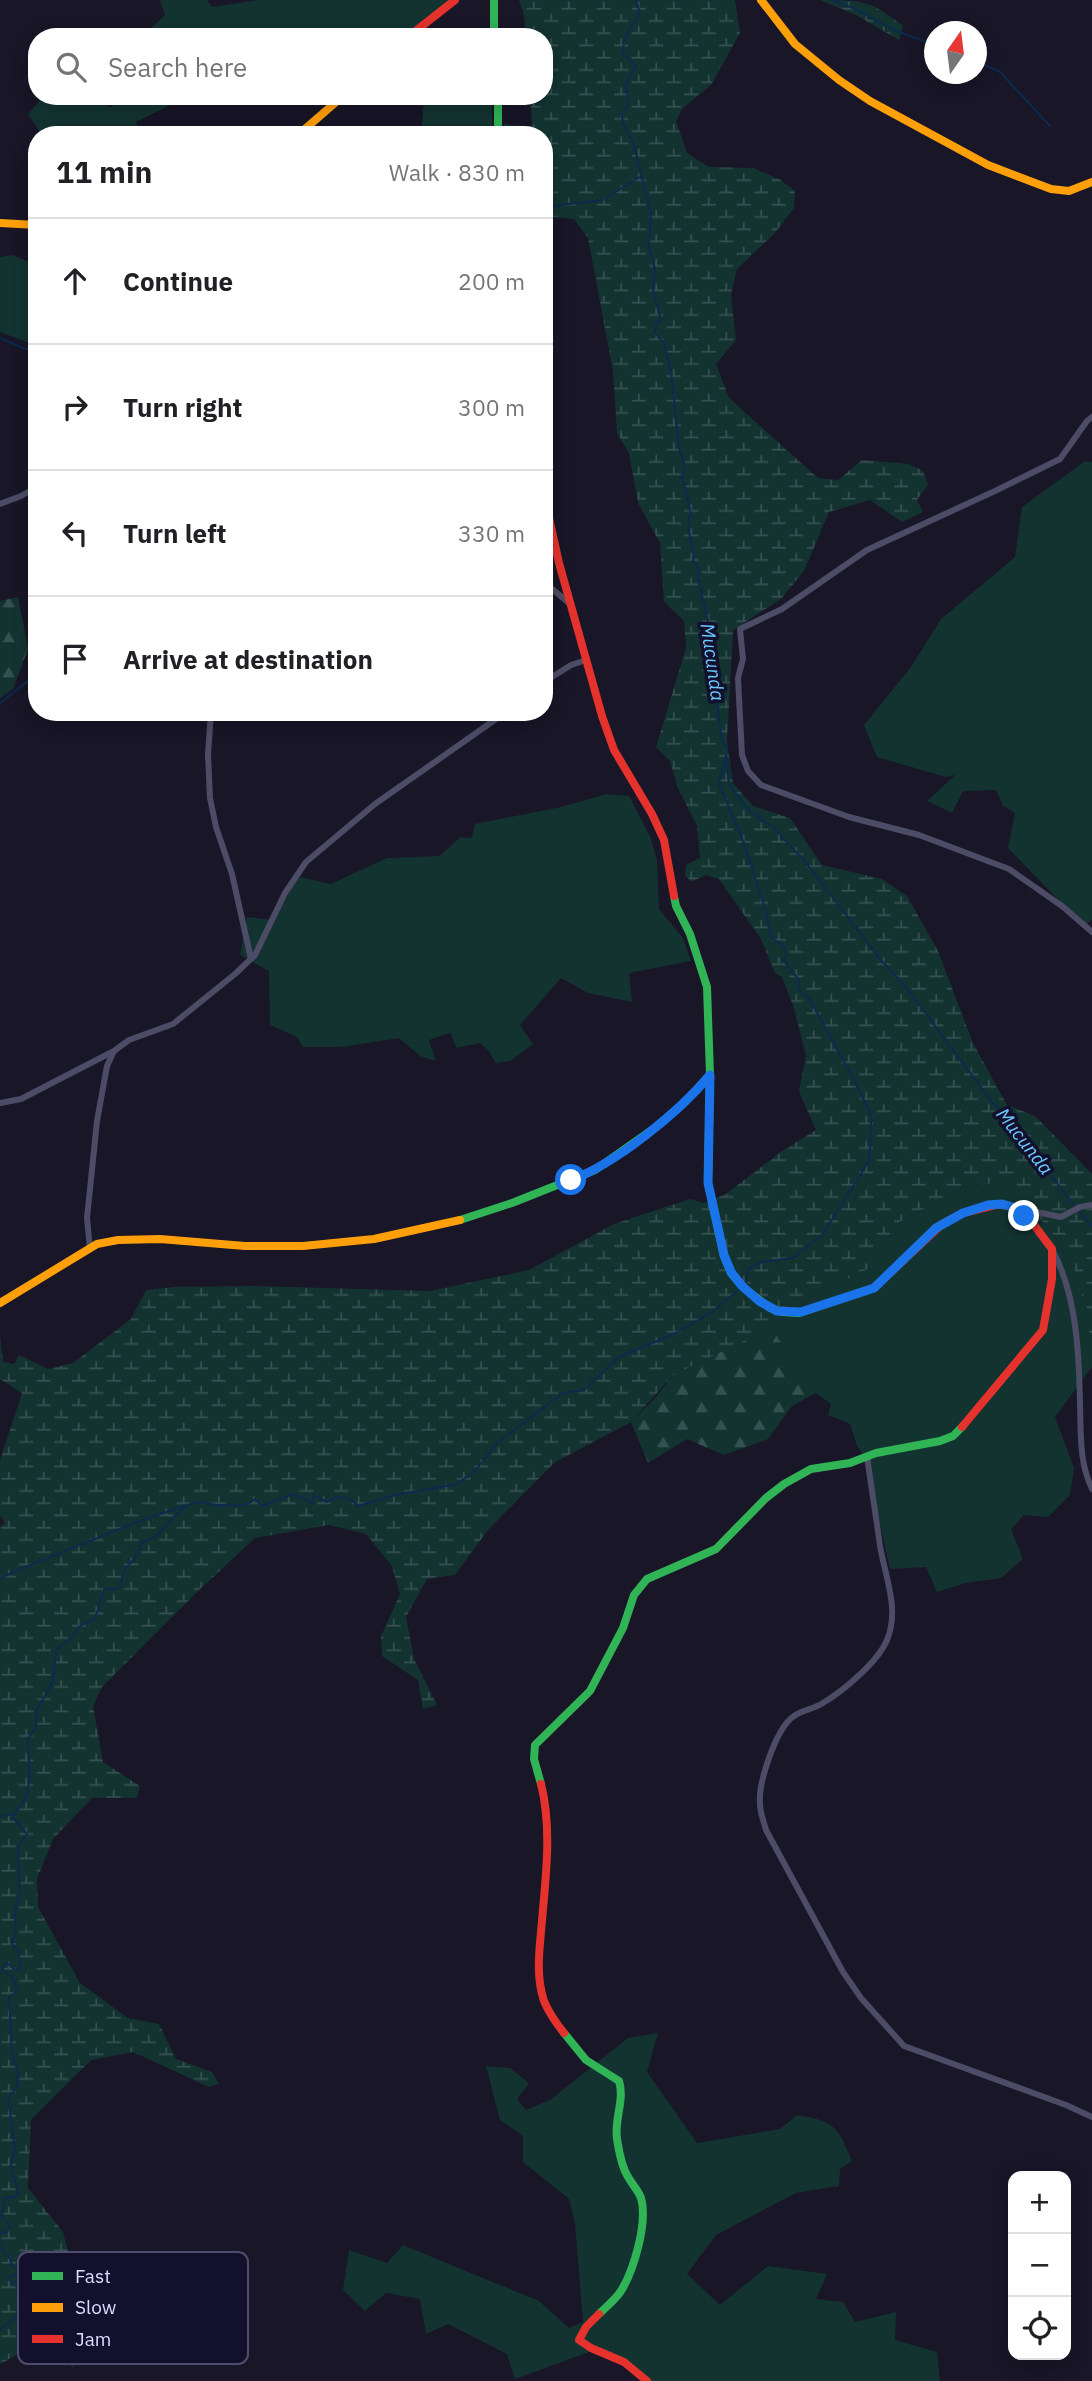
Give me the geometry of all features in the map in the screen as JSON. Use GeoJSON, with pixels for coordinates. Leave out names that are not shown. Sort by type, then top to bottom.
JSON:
{"type":"FeatureCollection","features":[{"type":"Feature","properties":{"kind":"main road"},"geometry":{"type":"LineString","coordinates":[[419,28],[455,0]]}},
{"type":"Feature","properties":{"kind":"main road"},"geometry":{"type":"LineString","coordinates":[[494,0],[494,28]]}},
{"type":"Feature","properties":{"kind":"main road"},"geometry":{"type":"LineString","coordinates":[[761,0],[788,36],[807,55],[854,91],[890,112],[988,165],[1051,189],[1069,191],[1092,182]]}},
{"type":"Feature","properties":{"kind":"main road"},"geometry":{"type":"LineString","coordinates":[[308,126],[333,105]]}},
{"type":"Feature","properties":{"kind":"main road"},"geometry":{"type":"LineString","coordinates":[[498,105],[498,126]]}},
{"type":"Feature","properties":{"kind":"main road"},"geometry":{"type":"LineString","coordinates":[[0,223],[28,225]]}},
{"type":"Feature","properties":{"kind":"main road"},"geometry":{"type":"LineString","coordinates":[[553,533],[570,604],[614,750],[652,814],[664,840],[669,857],[674,901],[702,966],[709,997],[709,1190],[724,1255],[731,1272],[743,1287],[777,1311],[801,1312],[874,1288],[936,1228],[953,1218],[988,1205],[1002,1204],[1016,1208],[1034,1225],[1052,1249],[1052,1279],[1043,1329],[963,1426],[949,1438],[940,1441],[867,1456],[855,1462],[818,1467],[806,1472],[765,1499],[716,1549],[655,1575],[641,1584],[634,1595],[623,1628],[590,1691],[535,1745],[534,1759],[546,1805],[545,1889],[538,1960],[544,2000],[552,2017],[586,2060],[620,2081],[616,2128],[626,2173],[642,2204],[639,2241],[624,2286],[607,2309],[582,2332],[579,2340],[583,2345],[628,2365],[648,2381]]}},
{"type":"Feature","properties":{"kind":"main road"},"geometry":{"type":"LineString","coordinates":[[0,1303],[97,1244],[111,1241],[141,1239],[263,1247],[337,1245],[374,1241],[476,1216],[596,1169],[664,1121],[685,1103],[710,1075]]}},
{"type":"Feature","properties":{"kind":"street"},"geometry":{"type":"LineString","coordinates":[[1092,417],[1060,459],[867,550],[782,609],[740,629],[743,659],[738,678],[742,755],[748,771],[761,785],[849,817],[919,835],[1009,869],[1062,906],[1092,932]]}},
{"type":"Feature","properties":{"kind":"street"},"geometry":{"type":"LineString","coordinates":[[0,504],[28,492]]}},
{"type":"Feature","properties":{"kind":"street"},"geometry":{"type":"LineString","coordinates":[[553,590],[570,604]]}},
{"type":"Feature","properties":{"kind":"street"},"geometry":{"type":"LineString","coordinates":[[553,676],[571,665],[586,660]]}},
{"type":"Feature","properties":{"kind":"street"},"geometry":{"type":"LineString","coordinates":[[210,721],[208,754],[211,798],[216,827],[232,874],[251,959]]}},
{"type":"Feature","properties":{"kind":"street"},"geometry":{"type":"LineString","coordinates":[[0,1103],[20,1098],[114,1051],[129,1040],[175,1023],[251,959],[265,937],[268,925],[285,893],[306,862],[375,804],[493,721]]}},
{"type":"Feature","properties":{"kind":"street"},"geometry":{"type":"LineString","coordinates":[[90,1249],[87,1218],[97,1121],[107,1066],[114,1051]]}},
{"type":"Feature","properties":{"kind":"street"},"geometry":{"type":"LineString","coordinates":[[1016,1208],[1061,1216],[1092,1205]]}},
{"type":"Feature","properties":{"kind":"street"},"geometry":{"type":"LineString","coordinates":[[1052,1249],[1061,1267],[1069,1296],[1077,1348],[1081,1449],[1092,1489]]}},
{"type":"Feature","properties":{"kind":"street"},"geometry":{"type":"LineString","coordinates":[[867,1456],[880,1546],[891,1592],[889,1634],[883,1647],[854,1679],[823,1703],[792,1717],[784,1726],[760,1794],[766,1830],[843,1972],[861,1998],[904,2046],[1092,2117]]}},
{"type":"Feature","properties":{"kind":"green space"},"geometry":{"type":"Polygon","coordinates":[[[160,0],[207,0],[212,7],[259,0],[453,0],[427,28],[151,28],[165,15],[160,0]]]}},
{"type":"Feature","properties":{"kind":"green space"},"geometry":{"type":"Polygon","coordinates":[[[519,0],[735,0],[740,33],[711,85],[682,109],[676,121],[687,153],[709,167],[753,168],[779,179],[795,191],[794,208],[774,234],[737,269],[731,295],[736,340],[716,364],[729,398],[818,478],[838,480],[862,460],[909,464],[923,471],[928,485],[917,500],[923,512],[902,522],[870,500],[829,512],[804,571],[781,599],[733,630],[727,741],[733,783],[753,806],[790,818],[822,865],[882,879],[907,896],[938,951],[973,1043],[1007,1105],[1035,1116],[1092,1174],[1092,1347],[1078,1276],[1050,1229],[1020,1198],[994,1183],[963,1187],[896,1224],[868,1269],[823,1290],[771,1328],[673,1375],[631,1422],[554,1463],[488,1530],[455,1575],[427,1579],[406,1617],[414,1659],[437,1705],[423,1709],[418,1680],[382,1656],[381,1636],[400,1594],[392,1566],[366,1534],[329,1525],[255,1538],[102,1687],[93,1706],[103,1762],[140,1786],[137,1798],[92,1798],[53,1839],[37,1879],[38,1907],[80,1983],[128,2018],[159,2024],[176,2059],[212,2072],[219,2084],[209,2087],[133,2052],[91,2060],[31,2120],[28,2188],[63,2232],[68,2252],[18,2252],[18,2354],[0,2364],[0,1527],[5,1523],[0,1515],[0,1460],[22,1393],[0,1379],[0,1335],[3,1362],[14,1364],[19,1355],[48,1369],[73,1363],[131,1319],[146,1290],[255,1286],[430,1291],[529,1270],[614,1224],[690,1199],[704,1203],[726,1194],[782,1151],[816,1130],[799,1091],[806,1056],[794,1008],[782,977],[775,973],[761,939],[719,879],[706,875],[691,882],[685,875],[686,865],[700,858],[697,826],[677,786],[670,761],[656,747],[686,648],[684,621],[664,602],[660,543],[638,503],[629,453],[617,433],[613,371],[588,238],[574,219],[553,217],[553,126],[532,126],[531,105],[553,105],[553,28],[525,28],[519,0]]]}},
{"type":"Feature","properties":{"kind":"green space"},"geometry":{"type":"Polygon","coordinates":[[[820,0],[856,1],[873,6],[903,26],[899,40],[856,15],[820,0]]]}},
{"type":"Feature","properties":{"kind":"green space"},"geometry":{"type":"Polygon","coordinates":[[[36,105],[170,105],[136,122],[138,126],[36,126],[28,114],[36,105]]]}},
{"type":"Feature","properties":{"kind":"green space"},"geometry":{"type":"Polygon","coordinates":[[[423,105],[491,105],[493,126],[422,126],[423,105]]]}},
{"type":"Feature","properties":{"kind":"green space"},"geometry":{"type":"Polygon","coordinates":[[[12,255],[28,261],[28,343],[0,332],[0,257],[12,255]]]}},
{"type":"Feature","properties":{"kind":"green space"},"geometry":{"type":"Polygon","coordinates":[[[1085,461],[1092,462],[1092,919],[1085,927],[1008,848],[1015,813],[1003,806],[996,790],[963,791],[952,813],[927,801],[955,775],[946,777],[877,757],[864,725],[911,667],[941,619],[1015,557],[1022,507],[1085,461]]]}},
{"type":"Feature","properties":{"kind":"green space"},"geometry":{"type":"Polygon","coordinates":[[[18,597],[28,649],[13,689],[0,698],[0,601],[18,597]]]}},
{"type":"Feature","properties":{"kind":"green space"},"geometry":{"type":"Polygon","coordinates":[[[607,794],[629,796],[650,836],[657,860],[659,909],[683,938],[691,961],[629,973],[632,1002],[588,993],[561,978],[520,1025],[533,1044],[510,1061],[496,1063],[480,1043],[457,1048],[450,1033],[429,1040],[436,1061],[420,1056],[399,1038],[343,1047],[303,1047],[297,1037],[270,1025],[269,971],[240,955],[247,917],[274,920],[300,877],[331,884],[387,858],[439,856],[461,837],[472,838],[475,824],[561,807],[607,794]]]}},
{"type":"Feature","properties":{"kind":"green space"},"geometry":{"type":"Polygon","coordinates":[[[994,1183],[1020,1198],[1050,1229],[1078,1276],[1092,1333],[1092,1367],[1055,1417],[1074,1468],[1070,1495],[1048,1517],[1024,1515],[1011,1529],[1023,1559],[1001,1578],[965,1583],[937,1592],[926,1567],[890,1569],[866,1458],[857,1446],[850,1424],[828,1415],[831,1404],[816,1393],[771,1328],[823,1290],[868,1269],[896,1224],[963,1187],[994,1183]]]}},
{"type":"Feature","properties":{"kind":"green space"},"geometry":{"type":"Polygon","coordinates":[[[771,1328],[816,1393],[792,1406],[768,1439],[724,1455],[687,1439],[648,1463],[631,1422],[673,1375],[771,1328]]]}},
{"type":"Feature","properties":{"kind":"green space"},"geometry":{"type":"Polygon","coordinates":[[[658,2033],[647,2072],[697,2143],[780,2129],[797,2115],[820,2120],[834,2127],[852,2161],[840,2169],[839,2186],[796,2193],[716,2235],[687,2274],[720,2305],[768,2266],[827,2274],[816,2299],[843,2302],[855,2322],[896,2312],[895,2340],[937,2352],[940,2381],[643,2381],[600,2348],[515,2379],[507,2354],[448,2324],[426,2334],[420,2299],[386,2293],[365,2311],[343,2290],[349,2250],[387,2263],[403,2245],[539,2301],[569,2328],[583,2322],[575,2223],[569,2199],[523,2162],[523,2136],[500,2120],[486,2066],[510,2068],[529,2083],[517,2099],[526,2110],[550,2100],[628,2038],[658,2033]]]}},
{"type":"Feature","properties":{"kind":"waterway","name":"Mucunda"},"geometry":{"type":"LineString","coordinates":[[636,0],[640,13],[624,39],[623,54],[636,66],[626,83],[628,106],[621,114],[634,145],[651,214],[649,246],[655,269],[653,290],[661,320],[656,324],[655,333],[664,343],[671,371],[679,448],[685,466],[681,479],[691,513],[688,525],[693,561],[698,567],[698,579],[708,621],[707,632],[721,736],[727,751]]}},
{"type":"Feature","properties":{"kind":"waterway"},"geometry":{"type":"LineString","coordinates":[[832,0],[924,41]]}},
{"type":"Feature","properties":{"kind":"waterway"},"geometry":{"type":"LineString","coordinates":[[987,66],[1000,72],[1050,126]]}},
{"type":"Feature","properties":{"kind":"waterway"},"geometry":{"type":"LineString","coordinates":[[553,206],[603,200],[641,176]]}},
{"type":"Feature","properties":{"kind":"waterway"},"geometry":{"type":"LineString","coordinates":[[0,338],[28,349]]}},
{"type":"Feature","properties":{"kind":"waterway"},"geometry":{"type":"LineString","coordinates":[[0,703],[28,681]]}},
{"type":"Feature","properties":{"kind":"waterway"},"geometry":{"type":"LineString","coordinates":[[727,751],[719,784],[744,843],[765,909],[771,938],[783,945],[786,955],[783,960],[799,980],[799,990],[809,998],[871,1115],[869,1161],[822,1235],[793,1258],[761,1262],[748,1269],[746,1285]]}},
{"type":"Feature","properties":{"kind":"waterway","name":"Mucunda"},"geometry":{"type":"LineString","coordinates":[[727,757],[729,784],[748,810],[774,828],[807,864],[880,959],[906,987],[992,1102],[1034,1149],[1075,1206]]}},
{"type":"Feature","properties":{"kind":"waterway","name":"Mucunda"},"geometry":{"type":"LineString","coordinates":[[1079,1211],[1092,1226]]}},
{"type":"Feature","properties":{"kind":"waterway"},"geometry":{"type":"LineString","coordinates":[[0,2233],[7,2232],[10,2225],[2,2217],[5,2197],[13,2198],[18,2193],[11,2165],[15,2148],[8,2099],[17,2087],[18,2074],[12,2053],[9,1997],[17,1992],[13,1978],[2,1969],[7,1963],[15,1970],[21,1967],[18,1950],[12,1944],[20,1889],[18,1846],[27,1834],[13,1818],[24,1801],[29,1785],[27,1740],[36,1728],[37,1710],[53,1681],[56,1650],[69,1640],[80,1626],[95,1618],[105,1588],[119,1588],[125,1569],[142,1543],[160,1532],[186,1506],[197,1502],[240,1506],[255,1499],[262,1506],[294,1494],[312,1503],[313,1495],[327,1502],[343,1497],[358,1506],[395,1495],[457,1484],[475,1471],[497,1443],[563,1393],[584,1390],[619,1357],[676,1333],[712,1312],[741,1288]]}},
{"type":"Feature","properties":{"kind":"waterway"},"geometry":{"type":"LineString","coordinates":[[0,1579],[137,1522],[184,1506]]}},
{"type":"Feature","properties":{"kind":"waterway"},"geometry":{"type":"LineString","coordinates":[[0,1817],[13,1814]]}},
{"type":"Feature","properties":{"kind":"waterway"},"geometry":{"type":"LineString","coordinates":[[0,2246],[12,2266],[18,2269]]}},
{"type":"Feature","properties":{"kind":"waterway"},"geometry":{"type":"LineString","coordinates":[[18,2273],[8,2279],[18,2290]]}},
{"type":"Feature","properties":{"kind":"waterway"},"geometry":{"type":"LineString","coordinates":[[0,2330],[18,2316]]}},
{"type":"Feature","properties":{"kind":"traffic: fast"},"geometry":{"type":"LineString","coordinates":[[494,0],[494,28]]}},
{"type":"Feature","properties":{"kind":"traffic: fast"},"geometry":{"type":"LineString","coordinates":[[498,105],[498,126]]}},
{"type":"Feature","properties":{"kind":"traffic: fast"},"geometry":{"type":"LineString","coordinates":[[674,896],[707,987],[710,1075],[708,1183],[724,1256],[731,1273],[745,1289],[770,1308],[782,1312],[799,1313],[865,1291]]}},
{"type":"Feature","properties":{"kind":"traffic: fast"},"geometry":{"type":"LineString","coordinates":[[460,1220],[512,1203],[595,1170],[656,1127],[709,1076]]}},
{"type":"Feature","properties":{"kind":"traffic: fast"},"geometry":{"type":"LineString","coordinates":[[541,1784],[534,1759],[535,1745],[590,1691],[623,1628],[634,1595],[647,1579],[716,1549],[766,1498],[811,1469],[850,1463],[876,1453],[940,1441],[953,1436],[962,1427]]}},
{"type":"Feature","properties":{"kind":"traffic: fast"},"geometry":{"type":"LineString","coordinates":[[564,2033],[586,2060],[619,2081],[621,2095],[616,2132],[619,2148],[623,2167],[640,2195],[643,2208],[641,2232],[631,2271],[619,2294],[599,2314]]}},
{"type":"Feature","properties":{"kind":"traffic: slow"},"geometry":{"type":"LineString","coordinates":[[761,0],[795,44],[870,101],[988,165],[1051,189],[1069,191],[1092,182]]}},
{"type":"Feature","properties":{"kind":"traffic: slow"},"geometry":{"type":"LineString","coordinates":[[308,126],[333,105]]}},
{"type":"Feature","properties":{"kind":"traffic: slow"},"geometry":{"type":"LineString","coordinates":[[0,223],[28,225]]}},
{"type":"Feature","properties":{"kind":"traffic: slow"},"geometry":{"type":"LineString","coordinates":[[0,1303],[97,1244],[118,1240],[160,1239],[245,1246],[303,1246],[374,1239],[460,1220]]}},
{"type":"Feature","properties":{"kind":"traffic: jam"},"geometry":{"type":"LineString","coordinates":[[419,28],[455,0]]}},
{"type":"Feature","properties":{"kind":"traffic: jam"},"geometry":{"type":"LineString","coordinates":[[553,536],[602,716],[614,750],[652,814],[664,840],[674,896]]}},
{"type":"Feature","properties":{"kind":"traffic: jam"},"geometry":{"type":"LineString","coordinates":[[865,1291],[874,1288],[942,1224],[963,1213],[999,1204],[1016,1208],[1034,1225],[1052,1249],[1052,1279],[1043,1330],[962,1427]]}},
{"type":"Feature","properties":{"kind":"traffic: jam"},"geometry":{"type":"LineString","coordinates":[[541,1784],[547,1852],[539,1971],[546,2005],[564,2033]]}},
{"type":"Feature","properties":{"kind":"traffic: jam"},"geometry":{"type":"LineString","coordinates":[[599,2314],[586,2327],[579,2340],[624,2362],[647,2381]]}},
{"type":"Feature","properties":{"kind":"route"},"geometry":{"type":"LineString","coordinates":[[571,1180],[596,1169],[664,1121],[685,1103],[710,1075],[708,1183],[724,1255],[731,1272],[759,1301],[777,1311],[793,1314],[874,1288],[936,1228],[963,1213],[988,1205],[1005,1204],[1016,1208],[1024,1216]]}}]}
